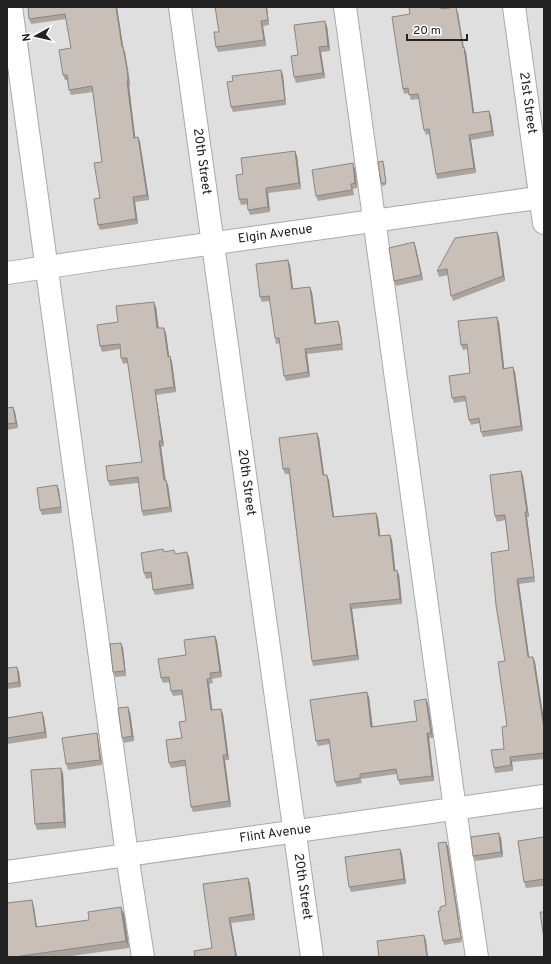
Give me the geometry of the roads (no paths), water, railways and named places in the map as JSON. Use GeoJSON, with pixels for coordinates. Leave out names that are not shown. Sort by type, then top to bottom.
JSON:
{"type":"FeatureCollection","features":[{"type":"Feature","properties":{"kind":"street"},"geometry":{"type":"LineString","coordinates":[[11,7],[48,267],[127,855],[143,957]]}},
{"type":"Feature","properties":{"kind":"street","name":"20th Street"},"geometry":{"type":"LineString","coordinates":[[180,7],[312,957]]}},
{"type":"Feature","properties":{"kind":"street"},"geometry":{"type":"LineString","coordinates":[[345,7],[455,809],[477,957]]}},
{"type":"Feature","properties":{"kind":"street","name":"21st Street"},"geometry":{"type":"LineString","coordinates":[[514,7],[542,197],[544,223]]}},
{"type":"Feature","properties":{"kind":"street","name":"Elgin Avenue"},"geometry":{"type":"LineString","coordinates":[[7,273],[542,197]]}},
{"type":"Feature","properties":{"kind":"street","name":"Flint Avenue"},"geometry":{"type":"LineString","coordinates":[[7,872],[544,796]]}}]}
